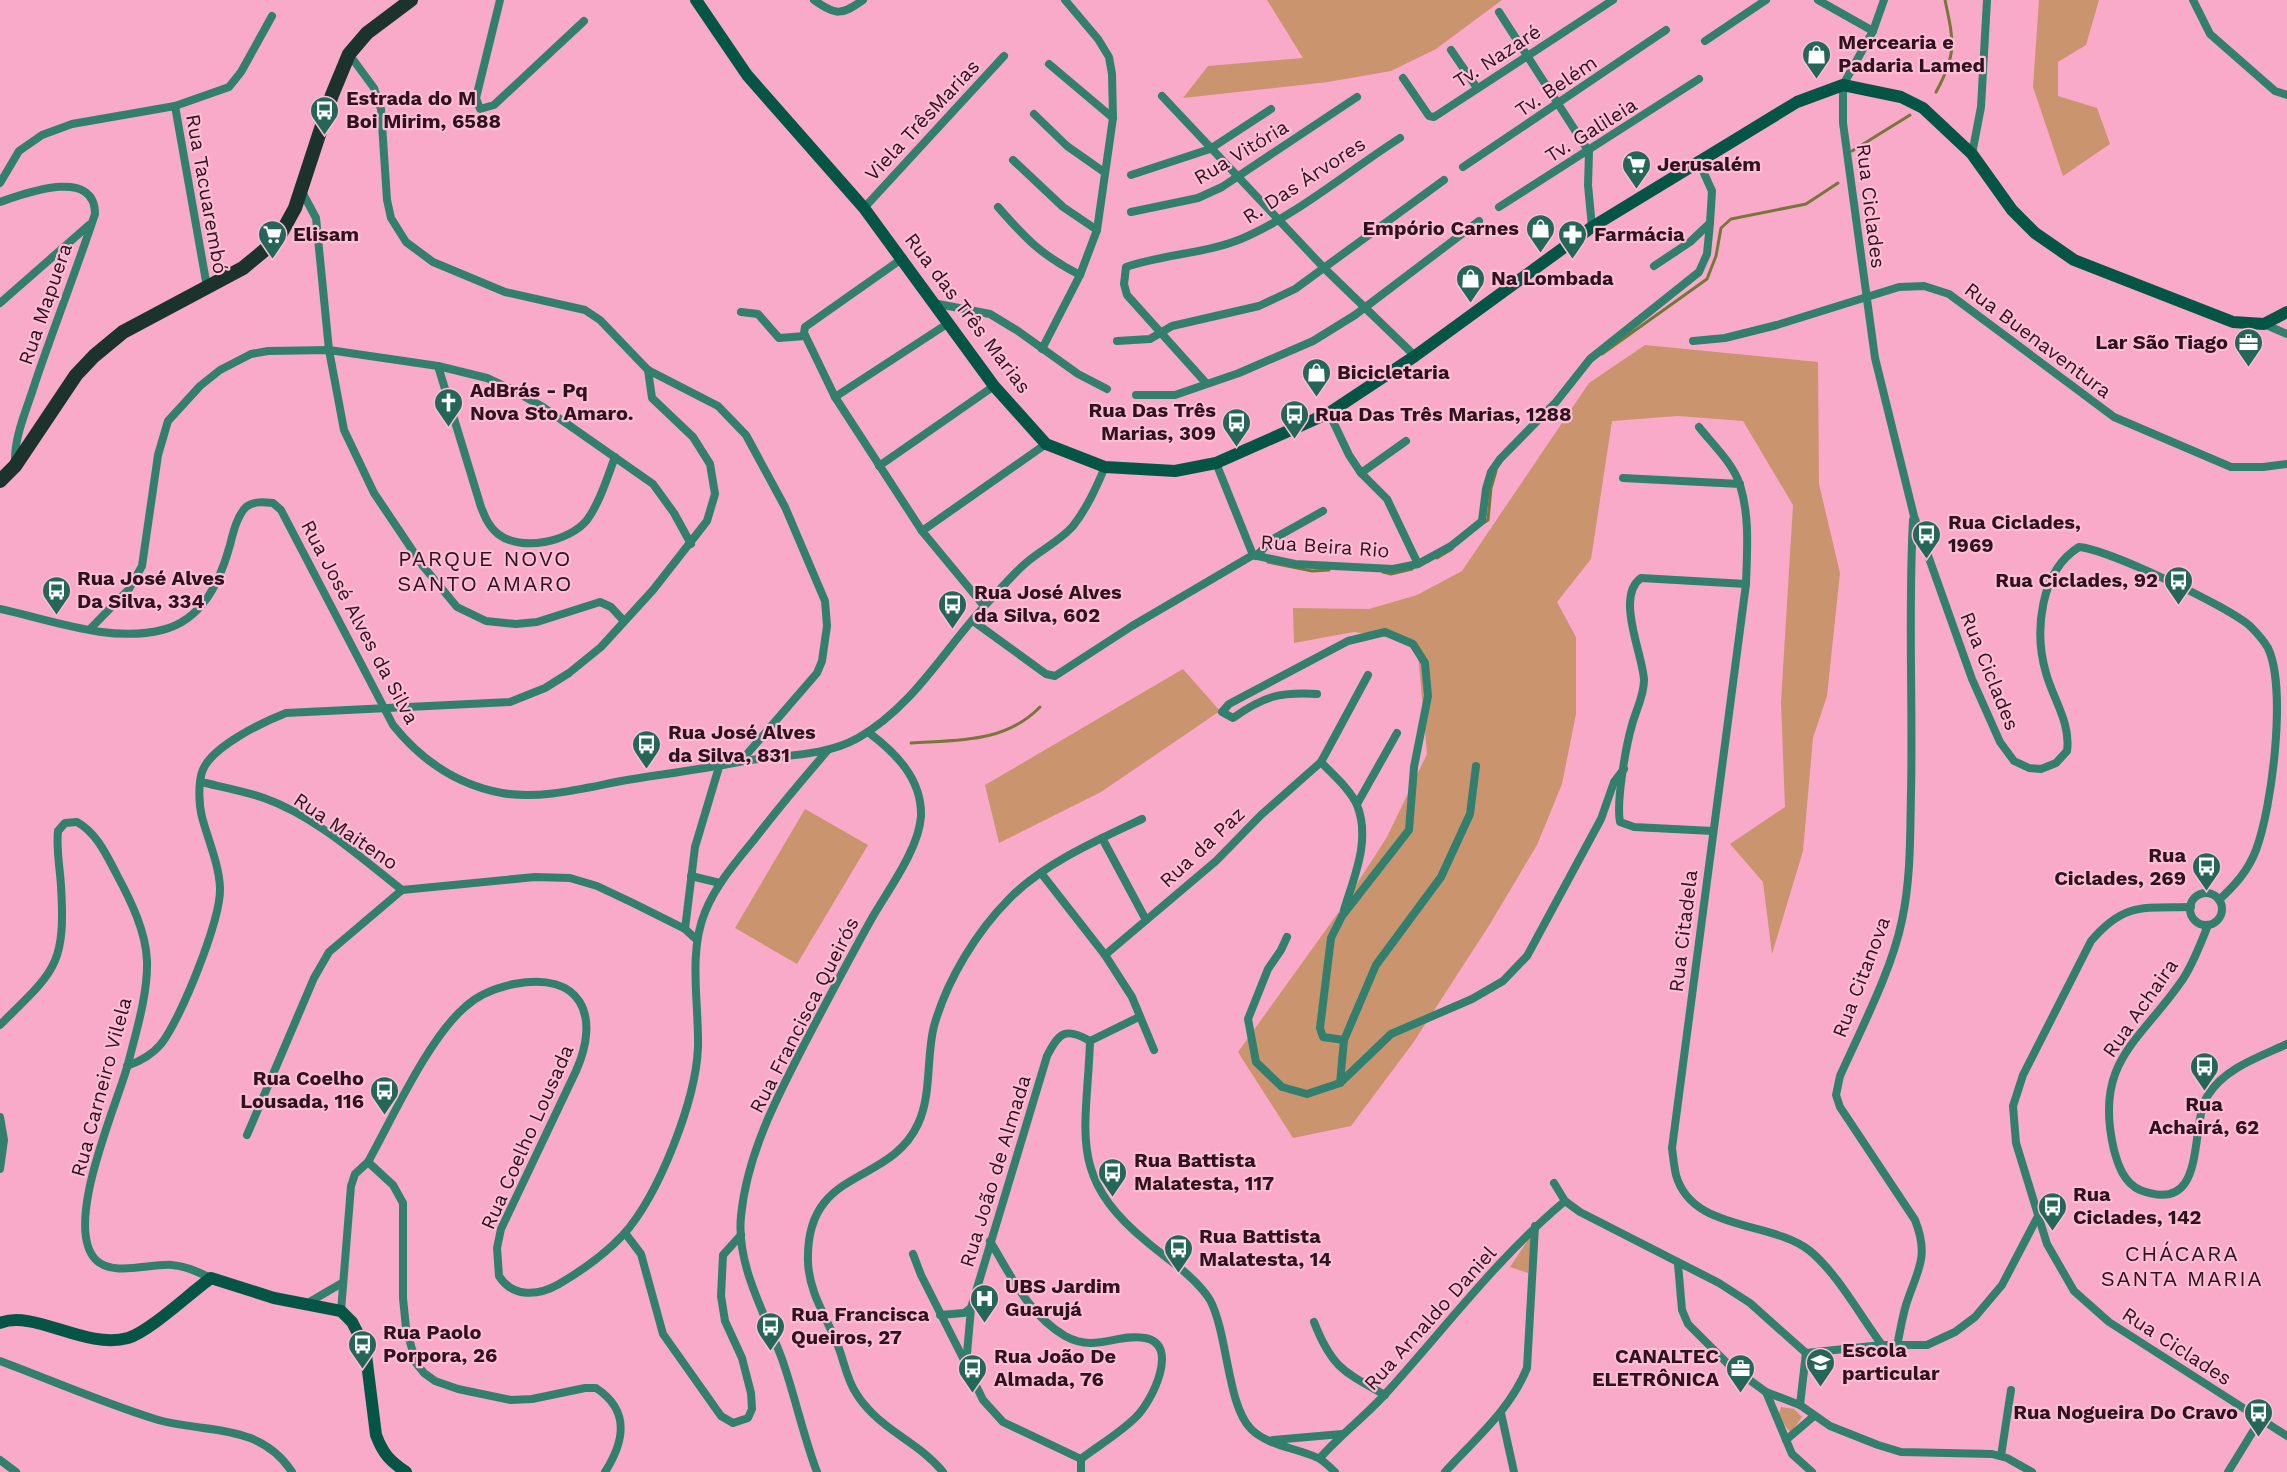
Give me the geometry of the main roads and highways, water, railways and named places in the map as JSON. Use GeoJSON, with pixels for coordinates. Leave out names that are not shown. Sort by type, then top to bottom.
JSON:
{"type":"FeatureCollection","features":[{"type":"Feature","properties":{"kind":"main road"},"geometry":{"type":"LineString","coordinates":[[0,481],[15,466],[76,375],[94,356],[123,332],[243,268],[278,239],[295,208],[332,95],[349,54],[367,33],[411,0]]}},
{"type":"Feature","properties":{"kind":"waterway"},"geometry":{"type":"LineString","coordinates":[[1936,92],[1948,68],[1952,48],[1945,0]]}},
{"type":"Feature","properties":{"kind":"waterway"},"geometry":{"type":"LineString","coordinates":[[1852,151],[1910,115]]}},
{"type":"Feature","properties":{"kind":"waterway"},"geometry":{"type":"LineString","coordinates":[[1602,354],[1707,279],[1716,256],[1721,228],[1731,219],[1806,204],[1838,183]]}},
{"type":"Feature","properties":{"kind":"waterway"},"geometry":{"type":"LineString","coordinates":[[1485,522],[1488,520],[1491,488],[1496,471]]}},
{"type":"Feature","properties":{"kind":"waterway"},"geometry":{"type":"LineString","coordinates":[[1437,558],[1452,549]]}},
{"type":"Feature","properties":{"kind":"waterway"},"geometry":{"type":"LineString","coordinates":[[1268,562],[1312,571],[1329,570]]}},
{"type":"Feature","properties":{"kind":"waterway"},"geometry":{"type":"LineString","coordinates":[[1383,572],[1391,574],[1412,569]]}},
{"type":"Feature","properties":{"kind":"waterway"},"geometry":{"type":"LineString","coordinates":[[911,743],[963,740],[996,733],[1026,719],[1040,707]]}},
{"type":"Feature","properties":{"kind":"place","name":"Mercearia e Padaria Lamed"},"geometry":{"type":"Point","coordinates":[1817,80]}},
{"type":"Feature","properties":{"kind":"place","name":"Estrada do M Boi Mirim, 6588"},"geometry":{"type":"Point","coordinates":[325,136]}},
{"type":"Feature","properties":{"kind":"place","name":"Jerusalém"},"geometry":{"type":"Point","coordinates":[1636,190]}},
{"type":"Feature","properties":{"kind":"place","name":"Empório Carnes"},"geometry":{"type":"Point","coordinates":[1540,254]}},
{"type":"Feature","properties":{"kind":"place","name":"Elisam"},"geometry":{"type":"Point","coordinates":[272,260]}},
{"type":"Feature","properties":{"kind":"place","name":"Farmácia"},"geometry":{"type":"Point","coordinates":[1573,260]}},
{"type":"Feature","properties":{"kind":"place","name":"Na Lombada"},"geometry":{"type":"Point","coordinates":[1470,304]}},
{"type":"Feature","properties":{"kind":"place","name":"Lar São Tiago"},"geometry":{"type":"Point","coordinates":[2249,368]}},
{"type":"Feature","properties":{"kind":"place","name":"Bicicletaria"},"geometry":{"type":"Point","coordinates":[1316,398]}},
{"type":"Feature","properties":{"kind":"place","name":"AdBrás - Pq Nova Sto Amaro."},"geometry":{"type":"Point","coordinates":[449,428]}},
{"type":"Feature","properties":{"kind":"place","name":"Rua Das Três Marias, 1288"},"geometry":{"type":"Point","coordinates":[1294,440]}},
{"type":"Feature","properties":{"kind":"place","name":"Rua Das Três Marias, 309"},"geometry":{"type":"Point","coordinates":[1237,448]}},
{"type":"Feature","properties":{"kind":"place","name":"Rua Ciclades, 1969"},"geometry":{"type":"Point","coordinates":[1927,560]}},
{"type":"Feature","properties":{"kind":"place","name":"Rua Ciclades, 92"},"geometry":{"type":"Point","coordinates":[2179,606]}},
{"type":"Feature","properties":{"kind":"place","name":"Rua José Alves Da Silva, 334"},"geometry":{"type":"Point","coordinates":[56,616]}},
{"type":"Feature","properties":{"kind":"place","name":"Rua José Alves da Silva, 602"},"geometry":{"type":"Point","coordinates":[953,630]}},
{"type":"Feature","properties":{"kind":"place","name":"Rua José Alves da Silva, 831"},"geometry":{"type":"Point","coordinates":[647,770]}},
{"type":"Feature","properties":{"kind":"place","name":"Rua Ciclades, 269"},"geometry":{"type":"Point","coordinates":[2207,892]}},
{"type":"Feature","properties":{"kind":"place","name":"Rua Achairá, 62"},"geometry":{"type":"Point","coordinates":[2204,1092]}},
{"type":"Feature","properties":{"kind":"place","name":"Rua Coelho Lousada, 116"},"geometry":{"type":"Point","coordinates":[385,1116]}},
{"type":"Feature","properties":{"kind":"place","name":"Rua Battista Malatesta, 117"},"geometry":{"type":"Point","coordinates":[1113,1198]}},
{"type":"Feature","properties":{"kind":"place","name":"Rua Ciclades, 142"},"geometry":{"type":"Point","coordinates":[2052,1232]}},
{"type":"Feature","properties":{"kind":"place","name":"Rua Battista Malatesta, 14"},"geometry":{"type":"Point","coordinates":[1178,1274]}},
{"type":"Feature","properties":{"kind":"place","name":"UBS Jardim Guarujá"},"geometry":{"type":"Point","coordinates":[984,1324]}},
{"type":"Feature","properties":{"kind":"place","name":"Rua Francisca Queiros, 27"},"geometry":{"type":"Point","coordinates":[770,1352]}},
{"type":"Feature","properties":{"kind":"place","name":"Rua Paolo Porpora, 26"},"geometry":{"type":"Point","coordinates":[362,1370]}},
{"type":"Feature","properties":{"kind":"place","name":"Escola particular"},"geometry":{"type":"Point","coordinates":[1821,1388]}},
{"type":"Feature","properties":{"kind":"place","name":"Rua João De Almada, 76"},"geometry":{"type":"Point","coordinates":[973,1394]}},
{"type":"Feature","properties":{"kind":"place","name":"CANALTEC ELETRÔNICA"},"geometry":{"type":"Point","coordinates":[1740,1394]}},
{"type":"Feature","properties":{"kind":"place","name":"Rua Nogueira Do Cravo"},"geometry":{"type":"Point","coordinates":[2259,1438]}},
{"type":"Feature","properties":{"kind":"district","name":"PARQUE NOVO SANTO AMARO"},"geometry":{"type":"Point","coordinates":[485,570]}},
{"type":"Feature","properties":{"kind":"district","name":"CHÁCARA SANTA MARIA"},"geometry":{"type":"Point","coordinates":[2182,1266]}}]}
